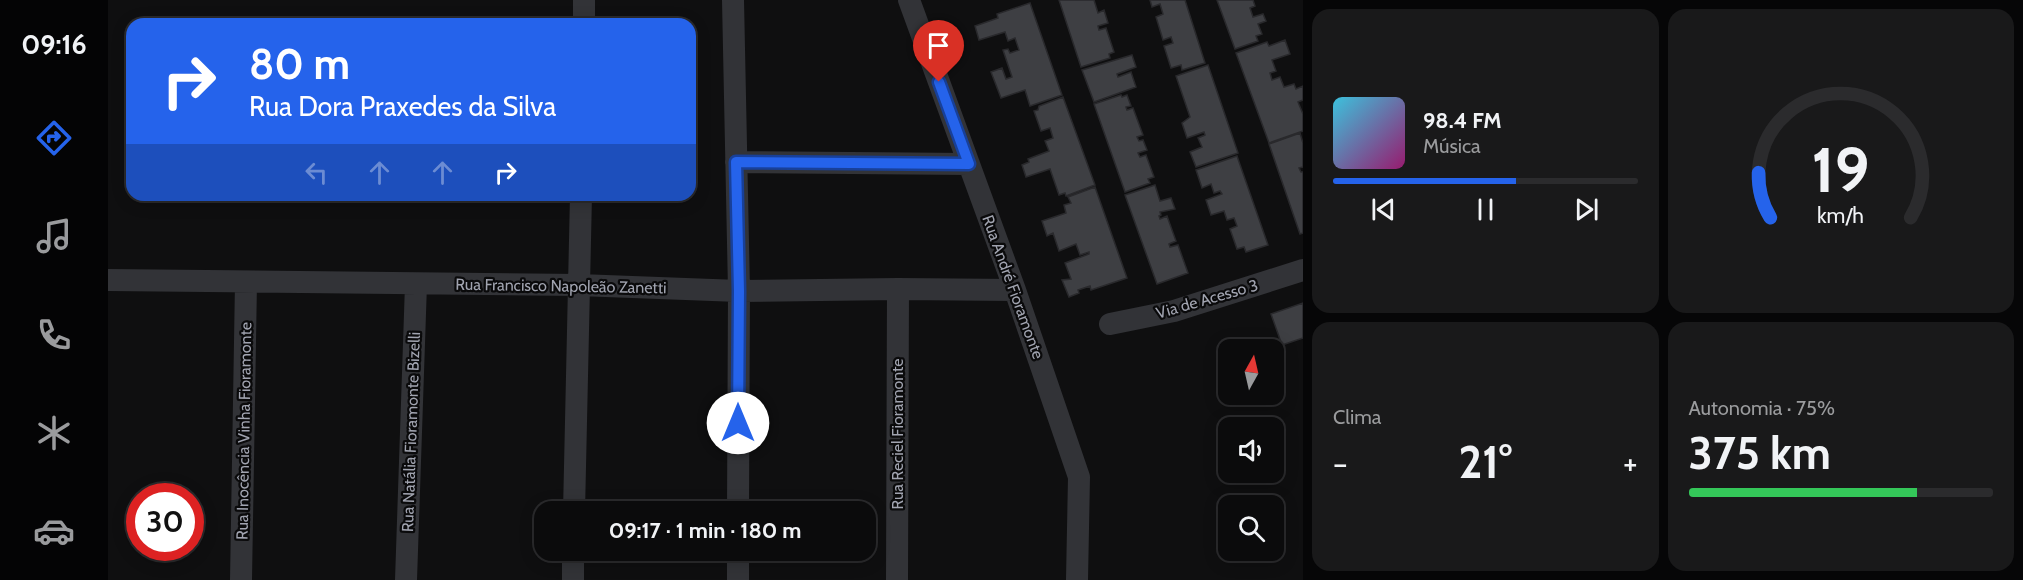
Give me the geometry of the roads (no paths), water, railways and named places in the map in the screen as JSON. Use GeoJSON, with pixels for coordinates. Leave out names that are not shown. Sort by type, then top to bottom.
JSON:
{"type":"FeatureCollection","features":[{"type":"Feature","properties":{"kind":"street"},"geometry":{"type":"LineString","coordinates":[[584,0],[584,18]]}},
{"type":"Feature","properties":{"kind":"street"},"geometry":{"type":"LineString","coordinates":[[733,0],[739,291],[738,501]]}},
{"type":"Feature","properties":{"kind":"street","name":"Rua André Fioramonte"},"geometry":{"type":"LineString","coordinates":[[909,0],[1015,290],[1079,477],[1077,580]]}},
{"type":"Feature","properties":{"kind":"street"},"geometry":{"type":"LineString","coordinates":[[736,162],[969,164]]}},
{"type":"Feature","properties":{"kind":"street"},"geometry":{"type":"LineString","coordinates":[[574,501],[581,201]]}},
{"type":"Feature","properties":{"kind":"street","name":"Via de Acesso 3"},"geometry":{"type":"LineString","coordinates":[[1110,324],[1174,311],[1303,270]]}},
{"type":"Feature","properties":{"kind":"street","name":"Rua Francisco Napoleão Zanetti"},"geometry":{"type":"LineString","coordinates":[[108,280],[579,285],[739,291],[1015,290]]}},
{"type":"Feature","properties":{"kind":"street","name":"Rua Inocência Vinha Fioramonte"},"geometry":{"type":"LineString","coordinates":[[241,580],[246,282]]}},
{"type":"Feature","properties":{"kind":"street","name":"Rua Natália Fioramonte Bizelli"},"geometry":{"type":"LineString","coordinates":[[406,580],[416,284]]}},
{"type":"Feature","properties":{"kind":"street","name":"Rua Reciel Fioramonte"},"geometry":{"type":"LineString","coordinates":[[897,580],[898,289]]}},
{"type":"Feature","properties":{"kind":"street"},"geometry":{"type":"LineString","coordinates":[[573,561],[573,580]]}},
{"type":"Feature","properties":{"kind":"street"},"geometry":{"type":"LineString","coordinates":[[738,561],[738,580]]}}]}
